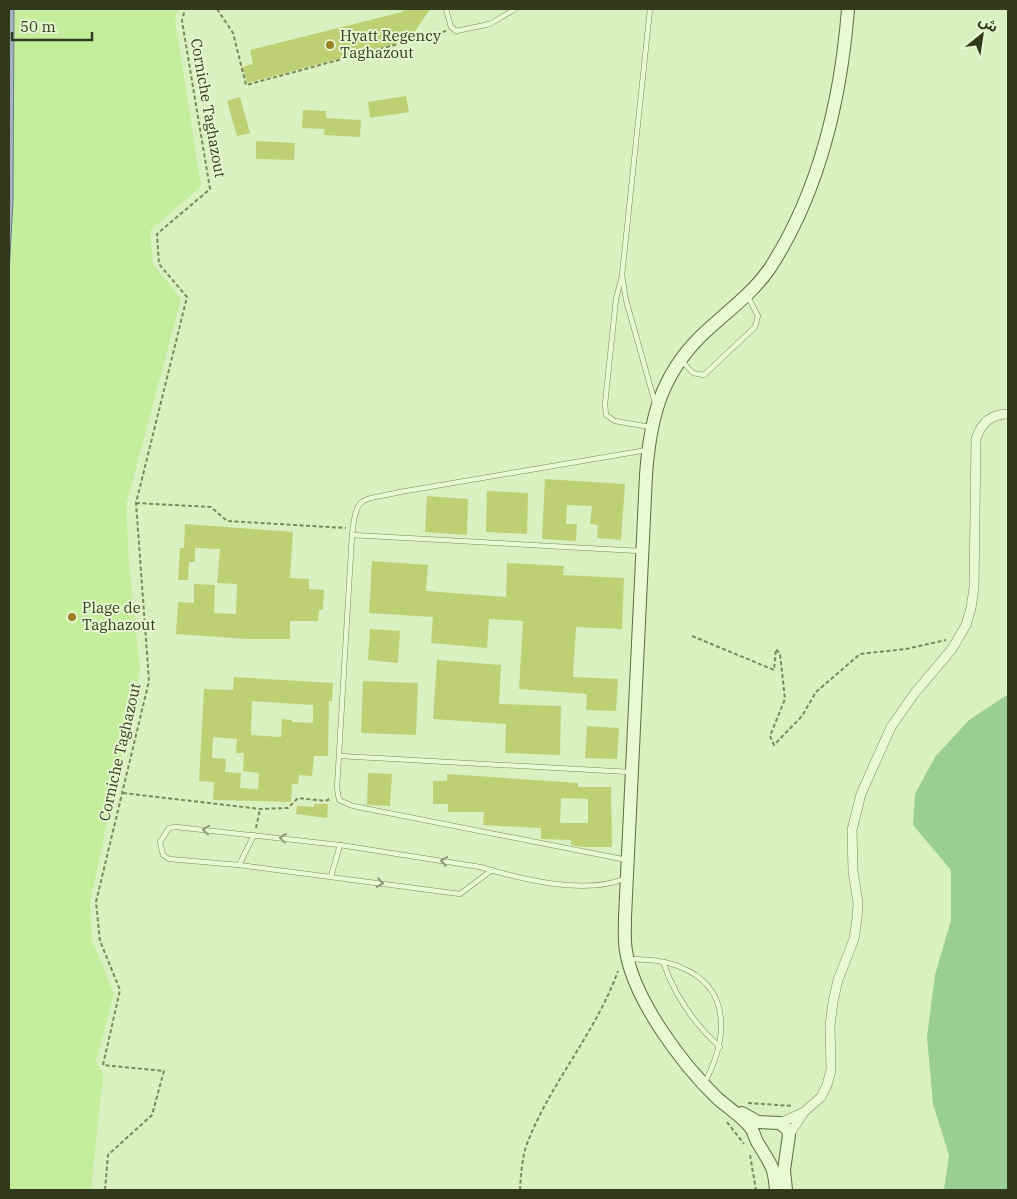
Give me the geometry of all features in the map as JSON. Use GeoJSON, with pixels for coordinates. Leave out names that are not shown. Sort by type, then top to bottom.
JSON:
{"type":"FeatureCollection","features":[{"type":"Feature","properties":{"kind":"street"},"geometry":{"type":"LineString","coordinates":[[776,1190],[772,1167],[756,1146],[748,1124],[716,1097],[670,1042],[647,1008],[635,984],[627,955],[626,878],[648,450],[656,407],[680,359],[700,337],[746,295],[768,270],[780,251],[816,170],[841,75],[848,9]]}},
{"type":"Feature","properties":{"kind":"street"},"geometry":{"type":"LineString","coordinates":[[780,1123],[821,1097],[827,1085],[831,1070],[830,1025],[833,1002],[838,980],[854,939],[858,903],[853,871],[852,830],[861,794],[891,727],[914,694],[952,649],[966,625],[974,588],[976,439],[983,423],[998,415],[1008,414]]}},
{"type":"Feature","properties":{"kind":"street"},"geometry":{"type":"LineString","coordinates":[[716,1097],[751,1119],[765,1123],[773,1121],[780,1123]]}},
{"type":"Feature","properties":{"kind":"street"},"geometry":{"type":"LineString","coordinates":[[786,1190],[784,1170],[788,1141],[801,1108]]}},
{"type":"Feature","properties":{"kind":"street"},"geometry":{"type":"LineString","coordinates":[[756,1146],[760,1129],[765,1123]]}},
{"type":"Feature","properties":{"kind":"street"},"geometry":{"type":"LineString","coordinates":[[780,1123],[788,1141]]}},
{"type":"Feature","properties":{"kind":"street"},"geometry":{"type":"LineString","coordinates":[[756,1146],[776,1154],[788,1141]]}},
{"type":"Feature","properties":{"kind":"lane"},"geometry":{"type":"LineString","coordinates":[[446,9],[453,30],[483,26],[496,22],[515,9]]}},
{"type":"Feature","properties":{"kind":"lane"},"geometry":{"type":"LineString","coordinates":[[650,9],[622,275],[616,299],[605,404],[606,415],[615,421],[652,427]]}},
{"type":"Feature","properties":{"kind":"lane"},"geometry":{"type":"LineString","coordinates":[[622,275],[626,300],[656,407]]}},
{"type":"Feature","properties":{"kind":"lane"},"geometry":{"type":"LineString","coordinates":[[680,359],[694,373],[704,375],[755,327],[758,316],[746,295]]}},
{"type":"Feature","properties":{"kind":"lane"},"geometry":{"type":"LineString","coordinates":[[627,860],[353,806],[342,802],[337,797],[352,528],[354,511],[358,504],[364,500],[400,492],[648,450]]}},
{"type":"Feature","properties":{"kind":"lane"},"geometry":{"type":"LineString","coordinates":[[352,535],[643,552]]}},
{"type":"Feature","properties":{"kind":"lane"},"geometry":{"type":"LineString","coordinates":[[340,756],[632,772]]}},
{"type":"Feature","properties":{"kind":"lane"},"geometry":{"type":"LineString","coordinates":[[492,870],[460,894],[331,876],[170,859],[163,855],[160,842],[169,828],[176,827],[340,845],[492,870],[525,880],[566,885],[613,884],[626,878]]}},
{"type":"Feature","properties":{"kind":"lane"},"geometry":{"type":"LineString","coordinates":[[239,865],[254,835]]}},
{"type":"Feature","properties":{"kind":"lane"},"geometry":{"type":"LineString","coordinates":[[331,876],[340,845]]}},
{"type":"Feature","properties":{"kind":"lane"},"geometry":{"type":"LineString","coordinates":[[627,955],[663,962],[689,971],[709,987],[717,1001],[721,1018],[720,1047],[704,1083]]}},
{"type":"Feature","properties":{"kind":"lane"},"geometry":{"type":"LineString","coordinates":[[663,962],[674,989],[685,1008],[698,1026],[720,1047]]}},
{"type":"Feature","properties":{"kind":"path","name":"Corniche Taghazout"},"geometry":{"type":"LineString","coordinates":[[105,1190],[108,1154],[152,1115],[164,1071],[103,1065],[120,990],[100,941],[96,902],[149,680],[136,503],[187,297],[159,264],[157,234],[210,189],[182,21],[184,9]]}},
{"type":"Feature","properties":{"kind":"path"},"geometry":{"type":"LineString","coordinates":[[218,9],[233,33],[246,85],[453,30]]}},
{"type":"Feature","properties":{"kind":"path"},"geometry":{"type":"LineString","coordinates":[[136,503],[211,507],[227,522],[352,528]]}},
{"type":"Feature","properties":{"kind":"path"},"geometry":{"type":"LineString","coordinates":[[692,636],[774,670],[776,649],[780,654],[785,699],[770,736],[774,745],[802,716],[816,692],[860,654],[906,649],[937,640],[958,639]]}},
{"type":"Feature","properties":{"kind":"path"},"geometry":{"type":"LineString","coordinates":[[122,792],[260,809],[288,808],[298,798],[324,801],[337,797]]}},
{"type":"Feature","properties":{"kind":"path"},"geometry":{"type":"LineString","coordinates":[[254,835],[260,809]]}},
{"type":"Feature","properties":{"kind":"path"},"geometry":{"type":"LineString","coordinates":[[520,1190],[528,1142],[555,1084],[583,1044],[627,955]]}},
{"type":"Feature","properties":{"kind":"path"},"geometry":{"type":"LineString","coordinates":[[729,1105],[734,1101],[801,1108]]}},
{"type":"Feature","properties":{"kind":"path"},"geometry":{"type":"LineString","coordinates":[[724,1118],[745,1145]]}},
{"type":"Feature","properties":{"kind":"path"},"geometry":{"type":"LineString","coordinates":[[756,1146],[756,1190]]}},
{"type":"Feature","properties":{"kind":"shaded area"},"geometry":{"type":"Polygon","coordinates":[[[1007,695],[1008,1190],[944,1190],[949,1155],[933,1104],[927,1037],[935,975],[951,920],[951,870],[913,825],[915,794],[935,757],[969,720],[1007,695]]]}},
{"type":"Feature","properties":{"kind":"sand","name":"Plage de Taghazout"},"geometry":{"type":"Polygon","coordinates":[[[14,9],[178,9],[175,20],[201,186],[150,231],[153,264],[181,299],[126,505],[129,563],[140,670],[90,902],[92,940],[114,994],[96,1061],[103,1075],[91,1190],[9,1190],[9,274],[13,201],[14,9]]]}},
{"type":"Feature","properties":{"kind":"water"},"geometry":{"type":"Polygon","coordinates":[[[9,9],[14,9],[13,201],[9,274],[9,9]]]}},
{"type":"Feature","properties":{"kind":"building","name":"Hyatt Regency Taghazout"},"geometry":{"type":"Polygon","coordinates":[[[404,9],[430,9],[409,40],[247,83],[242,67],[253,64],[250,50],[402,12],[404,9]]]}},
{"type":"Feature","properties":{"kind":"building"},"geometry":{"type":"Polygon","coordinates":[[[406,96],[409,112],[370,118],[368,102],[406,96]]]}},
{"type":"Feature","properties":{"kind":"building"},"geometry":{"type":"Polygon","coordinates":[[[240,97],[250,133],[237,136],[227,101],[240,97]]]}},
{"type":"Feature","properties":{"kind":"building"},"geometry":{"type":"Polygon","coordinates":[[[303,110],[326,111],[326,118],[361,120],[360,137],[324,135],[325,129],[302,128],[303,110]]]}},
{"type":"Feature","properties":{"kind":"building"},"geometry":{"type":"Polygon","coordinates":[[[256,141],[295,143],[294,160],[256,159],[256,141]]]}},
{"type":"Feature","properties":{"kind":"building"},"geometry":{"type":"Polygon","coordinates":[[[545,479],[625,484],[621,540],[597,538],[598,525],[590,524],[592,506],[567,505],[566,524],[577,524],[576,541],[542,539],[545,479]]]}},
{"type":"Feature","properties":{"kind":"building"},"geometry":{"type":"Polygon","coordinates":[[[487,491],[528,493],[527,534],[486,532],[487,491]]]}},
{"type":"Feature","properties":{"kind":"building"},"geometry":{"type":"Polygon","coordinates":[[[427,496],[468,499],[467,535],[425,532],[427,496]]]}},
{"type":"Feature","properties":{"kind":"building"},"geometry":{"type":"Polygon","coordinates":[[[185,524],[293,532],[290,578],[309,579],[309,589],[324,590],[323,610],[319,610],[318,621],[290,621],[290,639],[247,639],[176,634],[178,602],[194,603],[194,584],[215,585],[214,613],[236,614],[237,584],[217,583],[220,549],[195,548],[195,562],[189,562],[188,580],[178,580],[180,548],[184,548],[185,524]]]}},
{"type":"Feature","properties":{"kind":"building"},"geometry":{"type":"Polygon","coordinates":[[[372,561],[428,565],[426,591],[506,597],[507,563],[564,566],[563,575],[624,578],[622,629],[576,627],[573,677],[618,679],[616,711],[586,710],[587,694],[519,689],[523,621],[489,619],[487,648],[431,643],[433,617],[369,613],[372,561]]]}},
{"type":"Feature","properties":{"kind":"building"},"geometry":{"type":"Polygon","coordinates":[[[370,629],[400,631],[398,663],[368,660],[370,629]]]}},
{"type":"Feature","properties":{"kind":"building"},"geometry":{"type":"Polygon","coordinates":[[[437,660],[501,665],[499,704],[561,706],[560,755],[505,753],[506,724],[433,719],[437,660]]]}},
{"type":"Feature","properties":{"kind":"building"},"geometry":{"type":"Polygon","coordinates":[[[234,677],[333,683],[332,701],[329,701],[328,756],[314,756],[312,776],[299,775],[298,784],[292,784],[291,802],[213,800],[214,782],[199,781],[204,689],[233,690],[234,677]],[[252,701],[251,735],[281,737],[282,719],[292,720],[292,722],[313,723],[313,705],[252,701]],[[213,737],[212,758],[226,759],[225,772],[241,773],[240,788],[258,789],[259,773],[243,771],[244,753],[236,753],[237,739],[213,737]]]}},
{"type":"Feature","properties":{"kind":"building"},"geometry":{"type":"Polygon","coordinates":[[[363,681],[418,683],[416,735],[361,733],[363,681]]]}},
{"type":"Feature","properties":{"kind":"building"},"geometry":{"type":"Polygon","coordinates":[[[587,726],[619,728],[617,759],[585,758],[587,726]]]}},
{"type":"Feature","properties":{"kind":"building"},"geometry":{"type":"Polygon","coordinates":[[[368,773],[392,774],[390,806],[367,805],[368,773]]]}},
{"type":"Feature","properties":{"kind":"building"},"geometry":{"type":"Polygon","coordinates":[[[447,774],[578,783],[578,787],[611,787],[612,847],[583,847],[571,845],[571,840],[541,839],[541,828],[483,825],[484,812],[448,812],[448,804],[433,804],[433,781],[447,781],[447,774]],[[561,798],[560,823],[588,823],[588,799],[561,798]]]}},
{"type":"Feature","properties":{"kind":"building"},"geometry":{"type":"Polygon","coordinates":[[[314,804],[328,804],[327,818],[296,814],[297,806],[314,807],[314,804]]]}},
{"type":"Feature","properties":{"kind":"place","name":"Hyatt Regency Taghazout"},"geometry":{"type":"Point","coordinates":[330,45]}},
{"type":"Feature","properties":{"kind":"place","name":"Plage de Taghazout"},"geometry":{"type":"Point","coordinates":[72,617]}}]}
